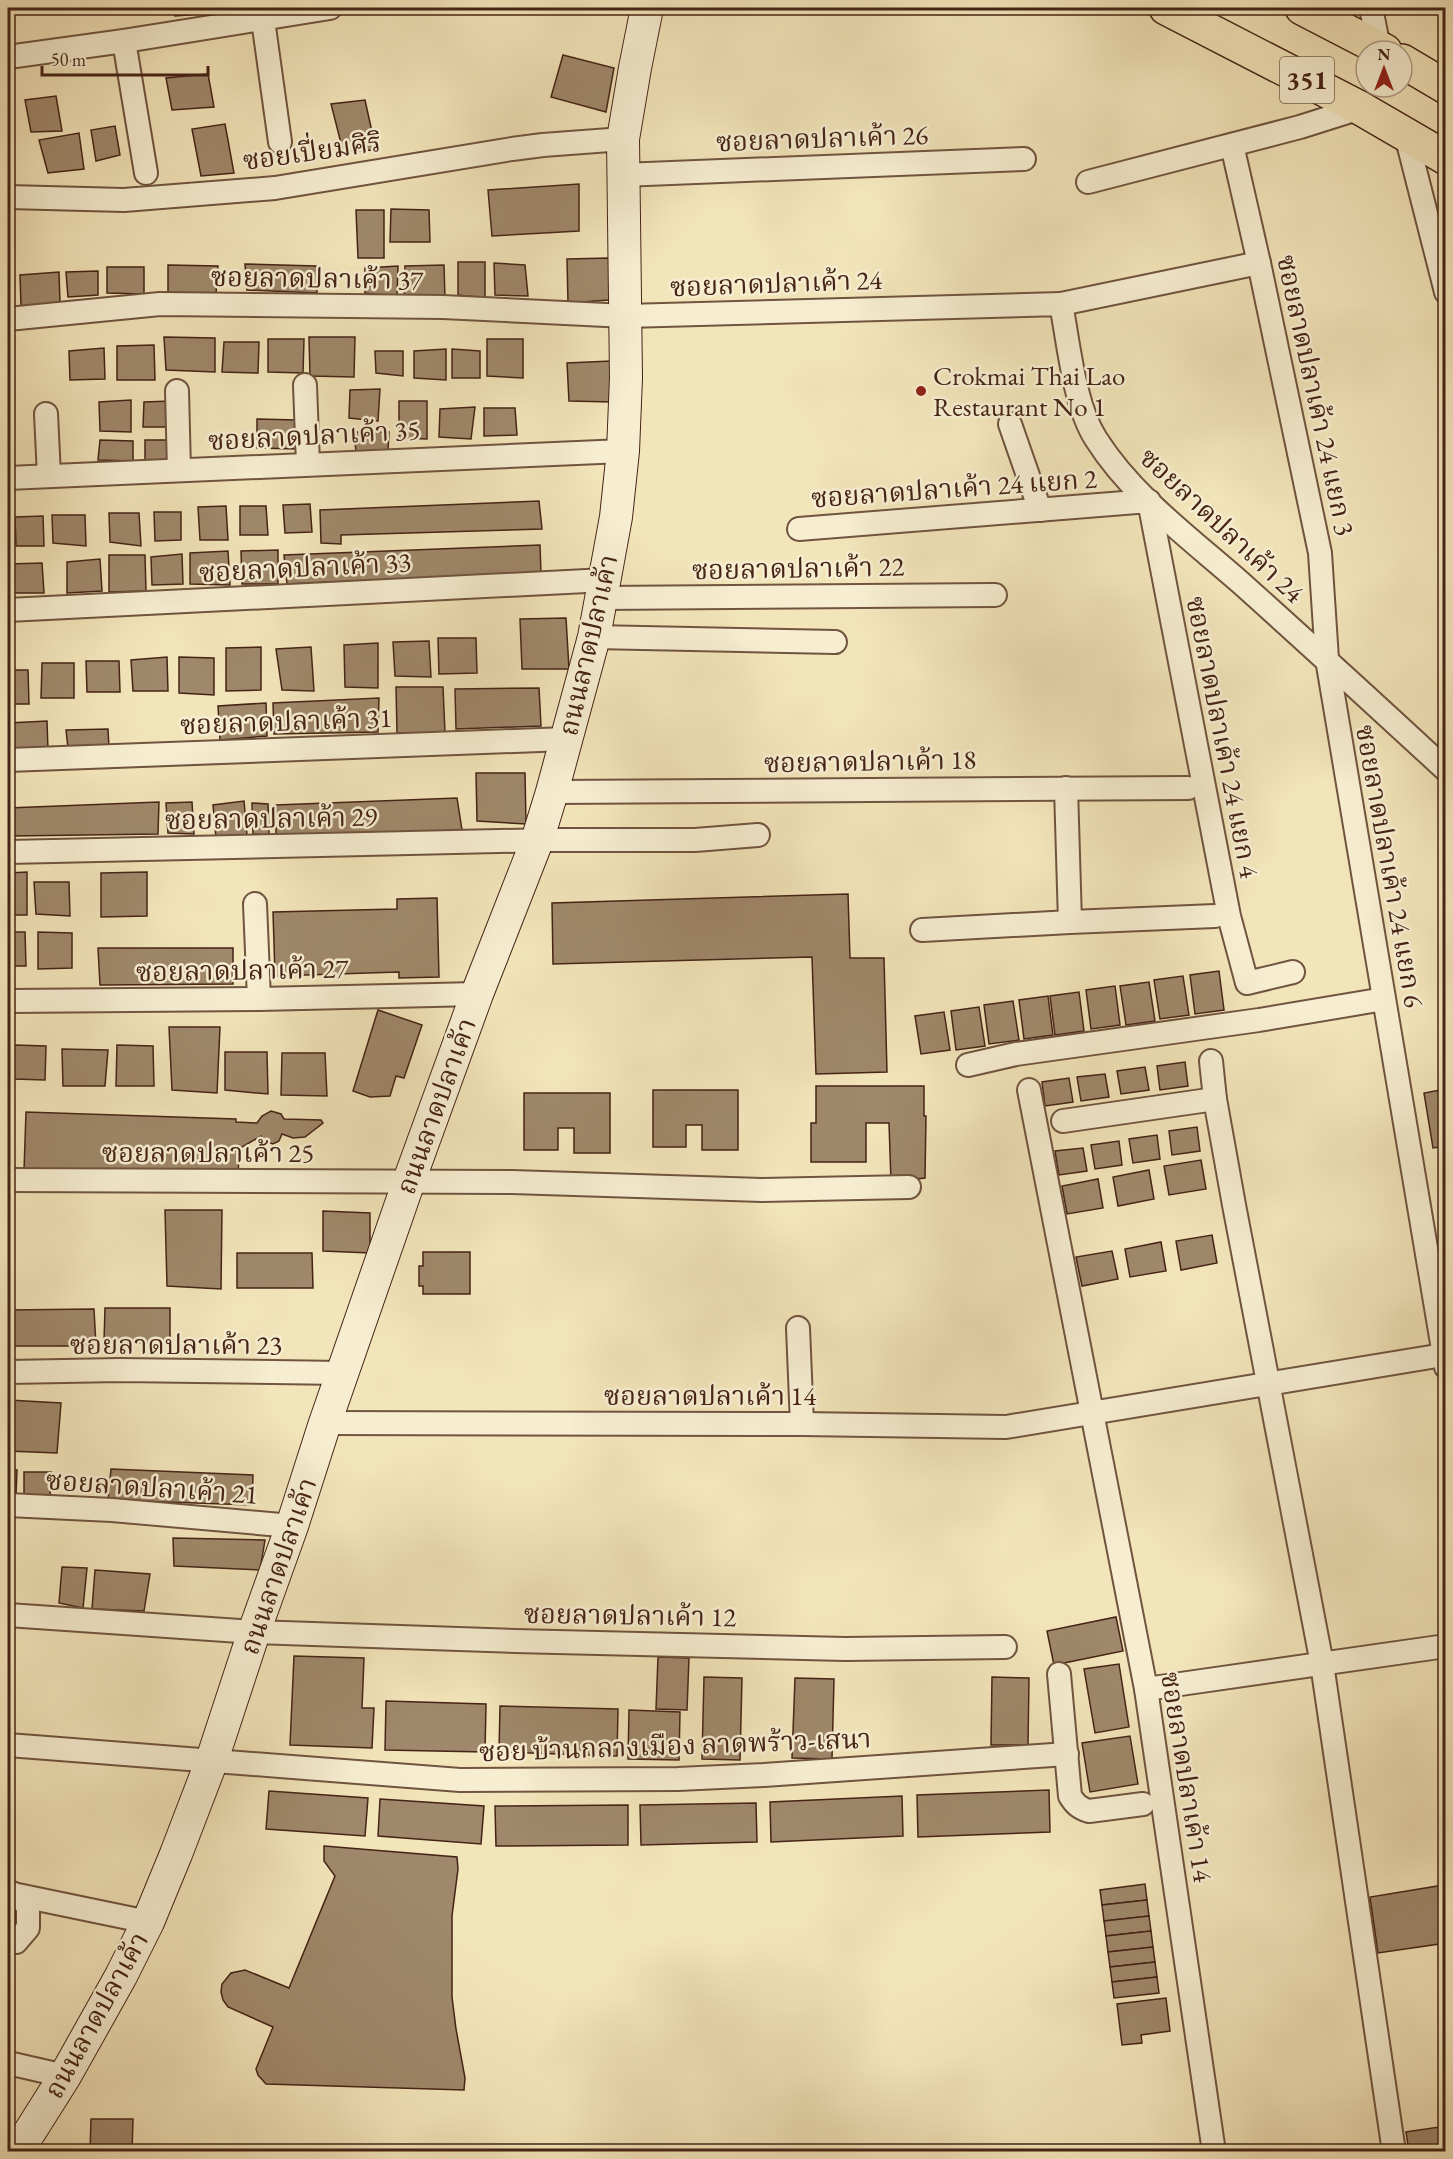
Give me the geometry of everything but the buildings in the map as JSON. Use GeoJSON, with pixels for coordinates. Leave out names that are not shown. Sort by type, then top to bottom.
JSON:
{"type":"FeatureCollection","features":[{"type":"Feature","properties":{"kind":"main road","name":"ถนนลาดปลาเค้า"},"geometry":{"type":"LineString","coordinates":[[17,2151],[65,2076],[121,1976],[148,1922],[213,1760],[254,1632],[409,1181],[477,994],[537,841],[552,792],[594,637],[616,517],[623,451],[626,316],[623,139],[634,68],[647,8]]}},
{"type":"Feature","properties":{"kind":"main road","name":"351"},"geometry":{"type":"LineString","coordinates":[[1166,8],[1360,108],[1446,158]]}},
{"type":"Feature","properties":{"kind":"main road","name":"351"},"geometry":{"type":"LineString","coordinates":[[1302,8],[1362,39]]}},
{"type":"Feature","properties":{"kind":"main road","name":"351"},"geometry":{"type":"LineString","coordinates":[[1414,68],[1446,87]]}},
{"type":"Feature","properties":{"kind":"street"},"geometry":{"type":"LineString","coordinates":[[8,57],[330,8]]}},
{"type":"Feature","properties":{"kind":"street"},"geometry":{"type":"LineString","coordinates":[[1371,8],[1383,39]]}},
{"type":"Feature","properties":{"kind":"street"},"geometry":{"type":"LineString","coordinates":[[263,20],[280,141]]}},
{"type":"Feature","properties":{"kind":"street"},"geometry":{"type":"LineString","coordinates":[[124,41],[146,173]]}},
{"type":"Feature","properties":{"kind":"street"},"geometry":{"type":"LineString","coordinates":[[1088,182],[1300,127],[1360,108]]}},
{"type":"Feature","properties":{"kind":"street"},"geometry":{"type":"LineString","coordinates":[[1406,135],[1446,292]]}},
{"type":"Feature","properties":{"kind":"street","name":"ซอยเปี่ยมศิริ"},"geometry":{"type":"LineString","coordinates":[[8,197],[124,200],[274,188],[543,145],[623,139]]}},
{"type":"Feature","properties":{"kind":"street","name":"ซอยลาดปลาเค้า 24 แยก 3"},"geometry":{"type":"LineString","coordinates":[[1232,145],[1320,553],[1326,659]]}},
{"type":"Feature","properties":{"kind":"street","name":"ซอยลาดปลาเค้า 26"},"geometry":{"type":"LineString","coordinates":[[622,175],[1024,159]]}},
{"type":"Feature","properties":{"kind":"street"},"geometry":{"type":"LineString","coordinates":[[1061,304],[1259,263]]}},
{"type":"Feature","properties":{"kind":"street","name":"ซอยลาดปลาเค้า 37"},"geometry":{"type":"LineString","coordinates":[[8,319],[160,304],[443,307],[626,316]]}},
{"type":"Feature","properties":{"kind":"street","name":"ซอยลาดปลาเค้า 24"},"geometry":{"type":"LineString","coordinates":[[626,316],[1061,304],[1082,410],[1096,439],[1118,468],[1149,501],[1446,770]]}},
{"type":"Feature","properties":{"kind":"street"},"geometry":{"type":"LineString","coordinates":[[305,385],[308,464]]}},
{"type":"Feature","properties":{"kind":"street"},"geometry":{"type":"LineString","coordinates":[[177,391],[179,470]]}},
{"type":"Feature","properties":{"kind":"street"},"geometry":{"type":"LineString","coordinates":[[46,414],[49,476]]}},
{"type":"Feature","properties":{"kind":"street"},"geometry":{"type":"LineString","coordinates":[[1010,424],[1040,510]]}},
{"type":"Feature","properties":{"kind":"street","name":"ซอยลาดปลาเค้า 35"},"geometry":{"type":"LineString","coordinates":[[8,478],[623,451]]}},
{"type":"Feature","properties":{"kind":"street","name":"ซอยลาดปลาเค้า 24 แยก 2"},"geometry":{"type":"LineString","coordinates":[[799,529],[1149,501]]}},
{"type":"Feature","properties":{"kind":"street","name":"ซอยลาดปลาเค้า 24 แยก 4"},"geometry":{"type":"LineString","coordinates":[[1149,501],[1229,916],[1246,983],[1293,972]]}},
{"type":"Feature","properties":{"kind":"street","name":"ซอยลาดปลาเค้า 22"},"geometry":{"type":"LineString","coordinates":[[604,589],[995,595]]}},
{"type":"Feature","properties":{"kind":"street","name":"ซอยลาดปลาเค้า 33"},"geometry":{"type":"LineString","coordinates":[[8,610],[604,589]]}},
{"type":"Feature","properties":{"kind":"street"},"geometry":{"type":"LineString","coordinates":[[594,637],[835,642]]}},
{"type":"Feature","properties":{"kind":"street","name":"ซอยลาดปลาเค้า 24 แยก 6"},"geometry":{"type":"LineString","coordinates":[[1326,659],[1444,1361]]}},
{"type":"Feature","properties":{"kind":"street","name":"ซอยลาดปลาเค้า 31"},"geometry":{"type":"LineString","coordinates":[[8,760],[566,739]]}},
{"type":"Feature","properties":{"kind":"street"},"geometry":{"type":"LineString","coordinates":[[1066,788],[1070,922]]}},
{"type":"Feature","properties":{"kind":"street","name":"ซอยลาดปลาเค้า 18"},"geometry":{"type":"LineString","coordinates":[[552,792],[1188,788]]}},
{"type":"Feature","properties":{"kind":"street","name":"ซอยลาดปลาเค้า 29"},"geometry":{"type":"LineString","coordinates":[[8,852],[695,840],[758,835]]}},
{"type":"Feature","properties":{"kind":"street"},"geometry":{"type":"LineString","coordinates":[[255,904],[259,999]]}},
{"type":"Feature","properties":{"kind":"street"},"geometry":{"type":"LineString","coordinates":[[922,930],[1215,916]]}},
{"type":"Feature","properties":{"kind":"street","name":"ซอยลาดปลาเค้า 27"},"geometry":{"type":"LineString","coordinates":[[8,1001],[477,994]]}},
{"type":"Feature","properties":{"kind":"street"},"geometry":{"type":"LineString","coordinates":[[968,1065],[1016,1054],[1259,1020],[1384,999]]}},
{"type":"Feature","properties":{"kind":"street"},"geometry":{"type":"LineString","coordinates":[[1211,1061],[1215,1099],[1322,1664],[1394,2151]]}},
{"type":"Feature","properties":{"kind":"street","name":"ซอยลาดปลาเค้า 14"},"geometry":{"type":"LineString","coordinates":[[1029,1090],[1146,1689],[1214,2151]]}},
{"type":"Feature","properties":{"kind":"street"},"geometry":{"type":"LineString","coordinates":[[1063,1121],[1215,1099]]}},
{"type":"Feature","properties":{"kind":"street","name":"ซอยลาดปลาเค้า 25"},"geometry":{"type":"LineString","coordinates":[[8,1180],[567,1183],[762,1190],[909,1186]]}},
{"type":"Feature","properties":{"kind":"street"},"geometry":{"type":"LineString","coordinates":[[798,1328],[802,1424]]}},
{"type":"Feature","properties":{"kind":"street","name":"ซอยลาดปลาเค้า 14"},"geometry":{"type":"LineString","coordinates":[[326,1423],[1006,1427],[1268,1385],[1444,1361]]}},
{"type":"Feature","properties":{"kind":"street","name":"ซอยลาดปลาเค้า 23"},"geometry":{"type":"LineString","coordinates":[[8,1372],[120,1370],[343,1373]]}},
{"type":"Feature","properties":{"kind":"street","name":"ซอยลาดปลาเค้า 21"},"geometry":{"type":"LineString","coordinates":[[8,1506],[112,1510],[292,1526]]}},
{"type":"Feature","properties":{"kind":"street","name":"ซอยลาดปลาเค้า 12"},"geometry":{"type":"LineString","coordinates":[[8,1615],[254,1632],[504,1641],[834,1648],[1005,1647]]}},
{"type":"Feature","properties":{"kind":"street"},"geometry":{"type":"LineString","coordinates":[[1146,1689],[1446,1646]]}},
{"type":"Feature","properties":{"kind":"street"},"geometry":{"type":"LineString","coordinates":[[1059,1674],[1070,1796],[1074,1803],[1081,1809],[1089,1811],[1143,1804]]}},
{"type":"Feature","properties":{"kind":"street","name":"ซอย บ้านกลางเมือง ลาดพร้าว-เสนา"},"geometry":{"type":"LineString","coordinates":[[8,1745],[460,1780],[666,1779],[764,1775],[1067,1754]]}},
{"type":"Feature","properties":{"kind":"street"},"geometry":{"type":"LineString","coordinates":[[10,1893],[148,1922]]}},
{"type":"Feature","properties":{"kind":"street"},"geometry":{"type":"LineString","coordinates":[[8,1942],[16,1942],[28,1928],[28,1905],[10,1893]]}},
{"type":"Feature","properties":{"kind":"street"},"geometry":{"type":"LineString","coordinates":[[8,2063],[65,2076]]}},
{"type":"Feature","properties":{"kind":"place","name":"Crokmai Thai Lao Restaurant No 1"},"geometry":{"type":"Point","coordinates":[921,391]}}]}
